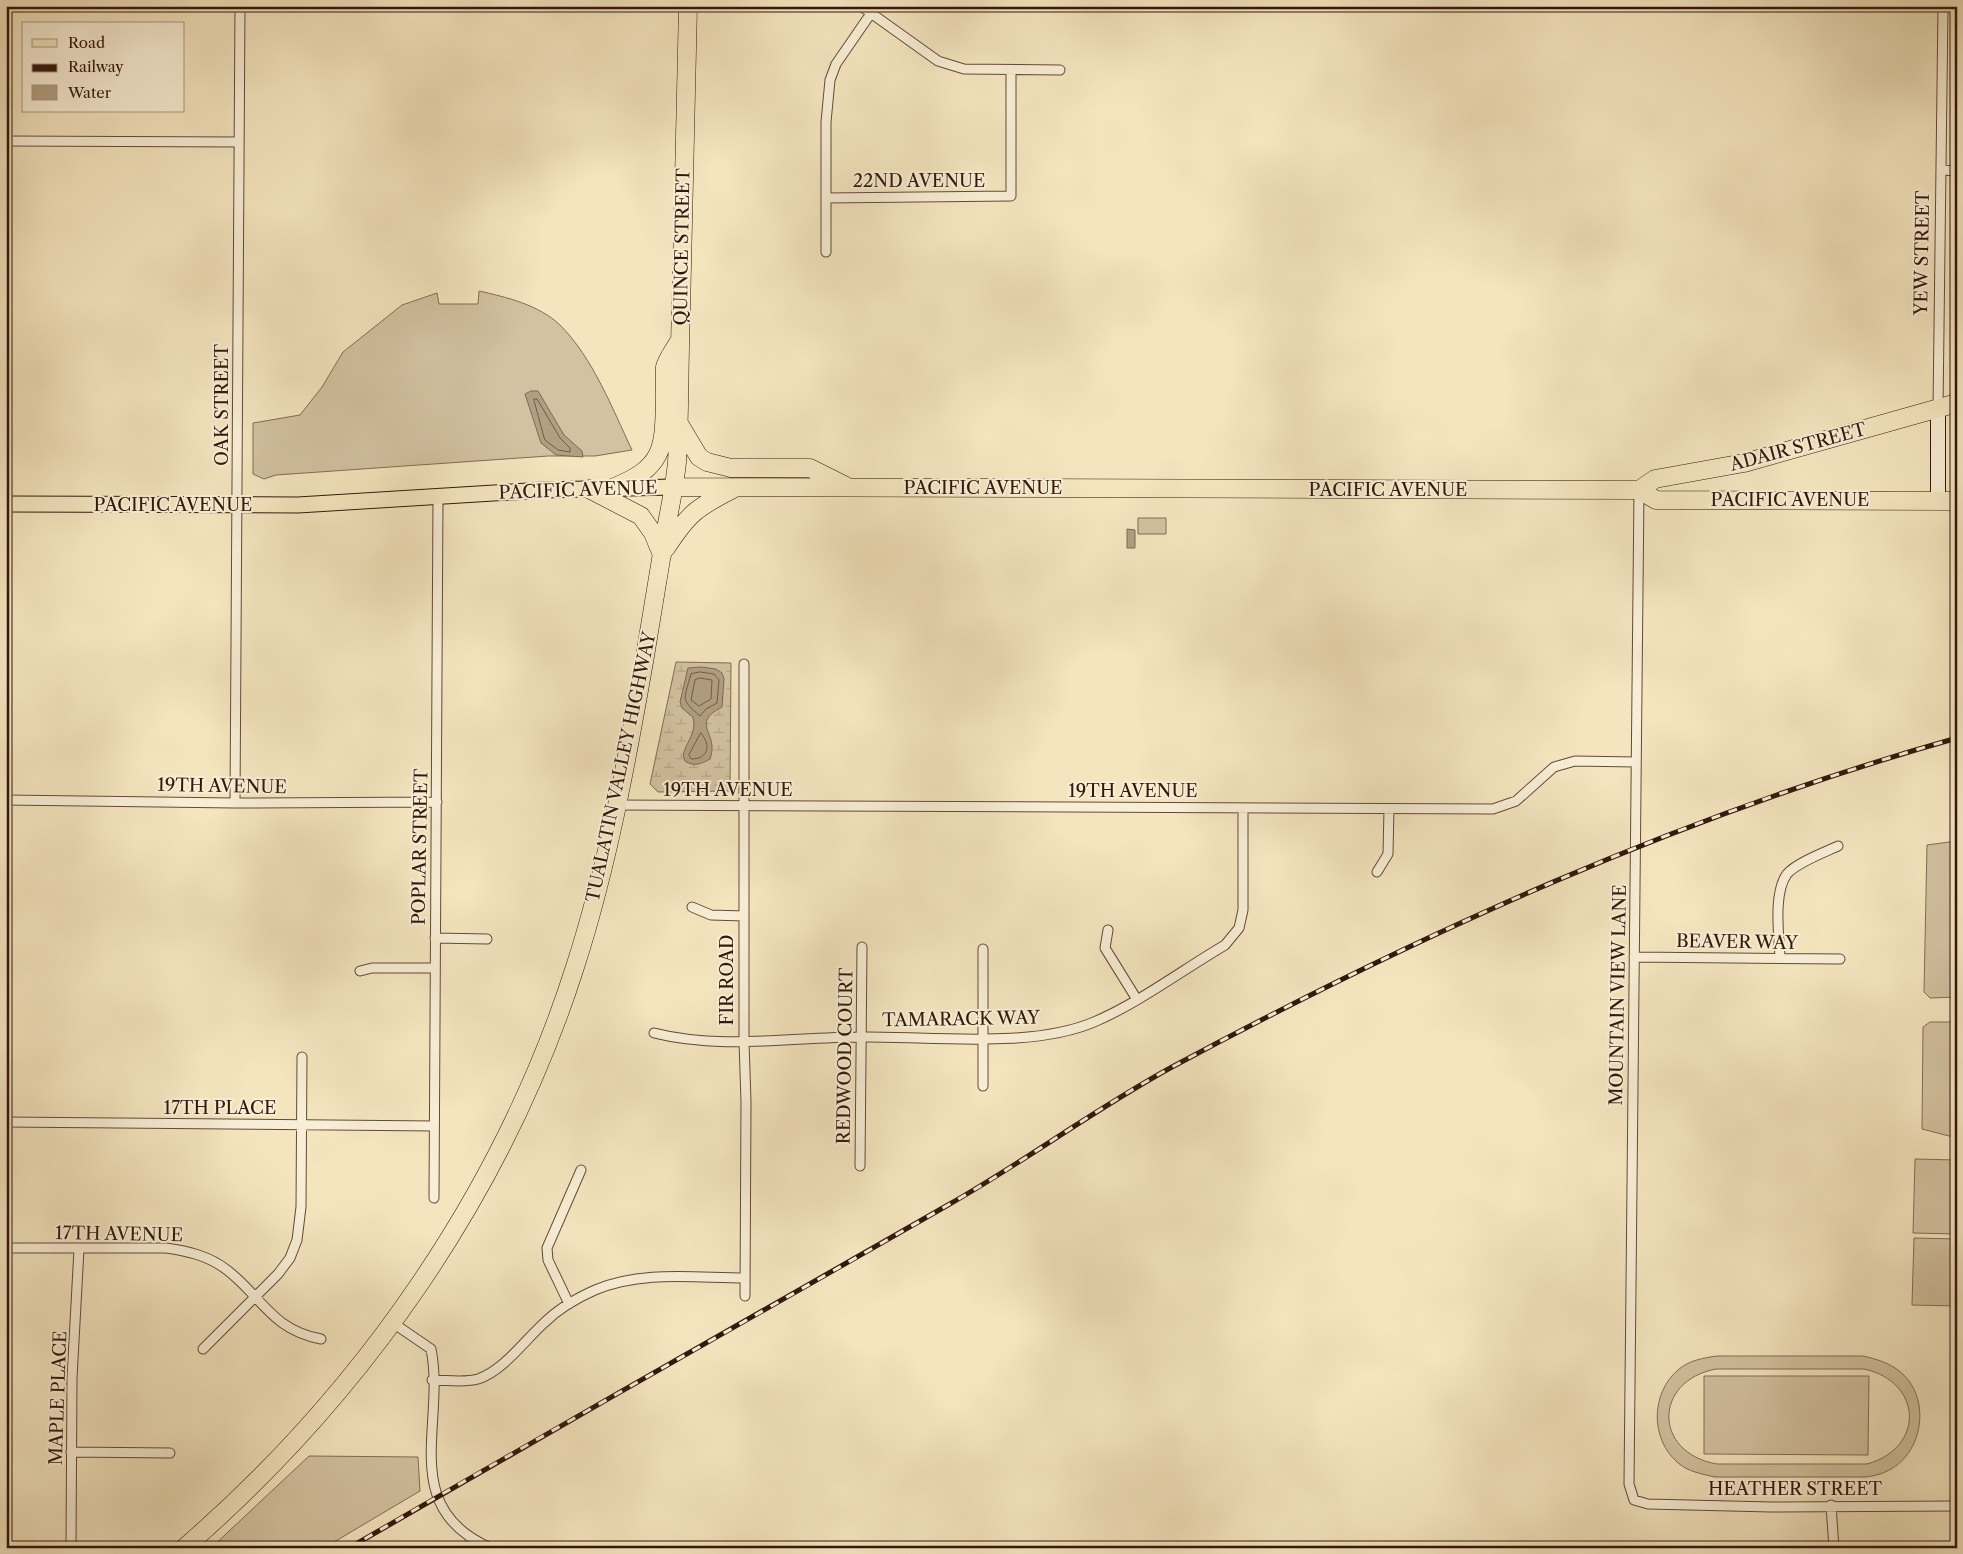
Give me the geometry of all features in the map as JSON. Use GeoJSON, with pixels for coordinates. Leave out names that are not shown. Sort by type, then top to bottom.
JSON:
{"type":"FeatureCollection","features":[{"type":"Feature","properties":{"kind":"highway","name":"QUINCE STREET"},"geometry":{"type":"LineString","coordinates":[[673,487],[677,466],[688,6]]}},
{"type":"Feature","properties":{"kind":"highway"},"geometry":{"type":"LineString","coordinates":[[612,488],[631,481],[656,460],[663,442],[665,366],[680,340]]}},
{"type":"Feature","properties":{"kind":"highway","name":"ADAIR STREET"},"geometry":{"type":"LineString","coordinates":[[1639,490],[1655,479],[1744,463],[1957,403]]}},
{"type":"Feature","properties":{"kind":"highway"},"geometry":{"type":"LineString","coordinates":[[678,422],[699,457],[707,462],[731,468],[810,468],[848,488]]}},
{"type":"Feature","properties":{"kind":"highway","name":"PACIFIC AVENUE"},"geometry":{"type":"LineString","coordinates":[[673,487],[1639,490],[1656,500],[1957,501]]}},
{"type":"Feature","properties":{"kind":"highway","name":"TUALATIN VALLEY HIGHWAY"},"geometry":{"type":"LineString","coordinates":[[184,1548],[234,1502],[302,1434],[348,1381],[393,1323],[465,1211],[499,1149],[533,1078],[575,968],[598,888],[636,708],[673,487]]}},
{"type":"Feature","properties":{"kind":"highway"},"geometry":{"type":"LineString","coordinates":[[662,555],[689,515],[704,504],[735,488]]}},
{"type":"Feature","properties":{"kind":"highway"},"geometry":{"type":"LineString","coordinates":[[589,490],[642,516],[653,533],[662,555]]}},
{"type":"Feature","properties":{"kind":"main road","name":"PACIFIC AVENUE"},"geometry":{"type":"LineString","coordinates":[[6,504],[238,506],[333,504],[538,490],[673,487]]}},
{"type":"Feature","properties":{"kind":"street","name":"OAK STREET"},"geometry":{"type":"LineString","coordinates":[[235,803],[240,6]]}},
{"type":"Feature","properties":{"kind":"street"},"geometry":{"type":"LineString","coordinates":[[861,6],[874,10],[938,61],[964,69],[1060,70]]}},
{"type":"Feature","properties":{"kind":"street","name":"YEW STREET"},"geometry":{"type":"LineString","coordinates":[[1938,501],[1943,6]]}},
{"type":"Feature","properties":{"kind":"street"},"geometry":{"type":"LineString","coordinates":[[826,252],[826,122],[830,80],[836,64],[874,10]]}},
{"type":"Feature","properties":{"kind":"street","name":"22ND AVENUE"},"geometry":{"type":"LineString","coordinates":[[826,198],[1012,196],[1011,70]]}},
{"type":"Feature","properties":{"kind":"street"},"geometry":{"type":"LineString","coordinates":[[6,142],[239,142]]}},
{"type":"Feature","properties":{"kind":"street"},"geometry":{"type":"LineString","coordinates":[[1942,170],[1957,171]]}},
{"type":"Feature","properties":{"kind":"street","name":"MOUNTAIN VIEW LANE"},"geometry":{"type":"LineString","coordinates":[[1634,1500],[1629,1484],[1639,490]]}},
{"type":"Feature","properties":{"kind":"street","name":"POPLAR STREET"},"geometry":{"type":"LineString","coordinates":[[434,1198],[438,497]]}},
{"type":"Feature","properties":{"kind":"street","name":"FIR ROAD"},"geometry":{"type":"LineString","coordinates":[[744,664],[745,1296]]}},
{"type":"Feature","properties":{"kind":"street","name":"19TH AVENUE"},"geometry":{"type":"LineString","coordinates":[[616,805],[1493,809],[1516,801],[1554,767],[1575,761],[1635,762]]}},
{"type":"Feature","properties":{"kind":"street","name":"19TH AVENUE"},"geometry":{"type":"LineString","coordinates":[[6,800],[235,803],[437,802]]}},
{"type":"Feature","properties":{"kind":"street","name":"TAMARACK WAY"},"geometry":{"type":"LineString","coordinates":[[654,1033],[675,1038],[744,1041],[861,1037],[983,1038],[1057,1033],[1094,1022],[1225,945],[1239,928],[1243,910],[1243,808]]}},
{"type":"Feature","properties":{"kind":"street"},"geometry":{"type":"LineString","coordinates":[[1377,872],[1388,854],[1390,809]]}},
{"type":"Feature","properties":{"kind":"street"},"geometry":{"type":"LineString","coordinates":[[1780,958],[1778,919],[1782,885],[1788,873],[1813,857],[1838,846]]}},
{"type":"Feature","properties":{"kind":"street"},"geometry":{"type":"LineString","coordinates":[[692,907],[711,915],[744,916]]}},
{"type":"Feature","properties":{"kind":"street"},"geometry":{"type":"LineString","coordinates":[[1108,930],[1105,948],[1136,998]]}},
{"type":"Feature","properties":{"kind":"street"},"geometry":{"type":"LineString","coordinates":[[435,938],[487,939]]}},
{"type":"Feature","properties":{"kind":"street","name":"REDWOOD COURT"},"geometry":{"type":"LineString","coordinates":[[860,1166],[862,947]]}},
{"type":"Feature","properties":{"kind":"street"},"geometry":{"type":"LineString","coordinates":[[983,949],[983,1086]]}},
{"type":"Feature","properties":{"kind":"street","name":"BEAVER WAY"},"geometry":{"type":"LineString","coordinates":[[1634,957],[1840,958]]}},
{"type":"Feature","properties":{"kind":"street"},"geometry":{"type":"LineString","coordinates":[[360,971],[372,968],[435,968]]}},
{"type":"Feature","properties":{"kind":"street"},"geometry":{"type":"LineString","coordinates":[[203,1349],[278,1274],[290,1258],[297,1240],[301,1207],[302,1057]]}},
{"type":"Feature","properties":{"kind":"street","name":"17TH PLACE"},"geometry":{"type":"LineString","coordinates":[[6,1122],[434,1126]]}},
{"type":"Feature","properties":{"kind":"street"},"geometry":{"type":"LineString","coordinates":[[570,1304],[548,1260],[547,1248],[581,1170]]}},
{"type":"Feature","properties":{"kind":"street","name":"17TH AVENUE"},"geometry":{"type":"LineString","coordinates":[[6,1248],[166,1248],[189,1251],[227,1270],[286,1327],[306,1336],[321,1339]]}},
{"type":"Feature","properties":{"kind":"street","name":"MAPLE PLACE"},"geometry":{"type":"LineString","coordinates":[[70,1548],[72,1378],[79,1249]]}},
{"type":"Feature","properties":{"kind":"street"},"geometry":{"type":"LineString","coordinates":[[432,1380],[470,1380],[488,1374],[513,1355],[550,1318],[570,1304],[596,1290],[623,1281],[654,1277],[745,1278]]}},
{"type":"Feature","properties":{"kind":"street"},"geometry":{"type":"LineString","coordinates":[[393,1323],[431,1349],[431,1466],[434,1487],[441,1505],[452,1521],[471,1538],[491,1548]]}},
{"type":"Feature","properties":{"kind":"street"},"geometry":{"type":"LineString","coordinates":[[72,1452],[170,1453]]}},
{"type":"Feature","properties":{"kind":"street","name":"HEATHER STREET"},"geometry":{"type":"LineString","coordinates":[[1634,1500],[1648,1504],[1770,1507],[1831,1505],[1957,1506]]}},
{"type":"Feature","properties":{"kind":"street"},"geometry":{"type":"LineString","coordinates":[[1831,1505],[1834,1548]]}},
{"type":"Feature","properties":{"kind":"green space"},"geometry":{"type":"Polygon","coordinates":[[[479,291],[511,299],[532,307],[552,318],[560,325],[572,338],[592,368],[632,450],[595,456],[548,456],[276,475],[264,479],[253,474],[253,423],[300,415],[322,387],[343,352],[402,305],[437,293],[439,304],[478,304],[479,291]]]}},
{"type":"Feature","properties":{"kind":"green space"},"geometry":{"type":"Polygon","coordinates":[[[1138,518],[1166,518],[1166,534],[1138,534],[1138,518]]]}},
{"type":"Feature","properties":{"kind":"green space"},"geometry":{"type":"Polygon","coordinates":[[[676,662],[731,663],[730,791],[658,792],[650,784],[676,662]]]}},
{"type":"Feature","properties":{"kind":"green space"},"geometry":{"type":"Polygon","coordinates":[[[1957,841],[1957,997],[1930,998],[1924,992],[1927,845],[1957,841]]]}},
{"type":"Feature","properties":{"kind":"green space"},"geometry":{"type":"Polygon","coordinates":[[[1930,1022],[1957,1022],[1957,1136],[1949,1136],[1922,1129],[1923,1027],[1930,1022]]]}},
{"type":"Feature","properties":{"kind":"green space"},"geometry":{"type":"Polygon","coordinates":[[[1915,1159],[1957,1160],[1957,1234],[1913,1233],[1915,1159]]]}},
{"type":"Feature","properties":{"kind":"green space"},"geometry":{"type":"Polygon","coordinates":[[[1914,1238],[1957,1239],[1957,1306],[1912,1305],[1914,1238]]]}},
{"type":"Feature","properties":{"kind":"green space"},"geometry":{"type":"Polygon","coordinates":[[[1717,1356],[1863,1356],[1886,1363],[1898,1370],[1909,1381],[1916,1395],[1920,1409],[1919,1425],[1915,1440],[1908,1453],[1898,1464],[1883,1473],[1866,1477],[1715,1477],[1690,1470],[1677,1462],[1668,1452],[1662,1441],[1657,1416],[1659,1403],[1669,1380],[1678,1370],[1692,1362],[1717,1356]],[[1716,1369],[1695,1376],[1681,1387],[1672,1401],[1669,1417],[1672,1432],[1681,1446],[1696,1457],[1717,1464],[1867,1464],[1886,1456],[1899,1444],[1907,1430],[1909,1415],[1906,1401],[1898,1387],[1883,1376],[1864,1369],[1716,1369]]]}},
{"type":"Feature","properties":{"kind":"green space"},"geometry":{"type":"Polygon","coordinates":[[[1704,1376],[1869,1376],[1868,1455],[1704,1454],[1704,1376]]]}},
{"type":"Feature","properties":{"kind":"green space"},"geometry":{"type":"Polygon","coordinates":[[[309,1456],[418,1457],[420,1491],[324,1548],[211,1548],[309,1456]]]}},
{"type":"Feature","properties":{"kind":"water"},"geometry":{"type":"Polygon","coordinates":[[[531,391],[538,391],[564,435],[582,451],[583,457],[556,455],[541,443],[525,394],[531,391]]]}},
{"type":"Feature","properties":{"kind":"water"},"geometry":{"type":"Polygon","coordinates":[[[1127,529],[1135,530],[1135,548],[1127,548],[1127,529]]]}},
{"type":"Feature","properties":{"kind":"water"},"geometry":{"type":"Polygon","coordinates":[[[688,668],[716,669],[722,673],[724,679],[722,707],[712,713],[706,724],[712,750],[710,759],[694,764],[685,761],[683,755],[693,732],[693,717],[682,708],[680,702],[688,668]]]}},
{"type":"Feature","properties":{"kind":"railway"},"geometry":{"type":"LineString","coordinates":[[349,1548],[948,1205],[1143,1083],[1361,970],[1555,881],[1654,841],[1754,803],[1855,769],[1957,738]]}}]}
